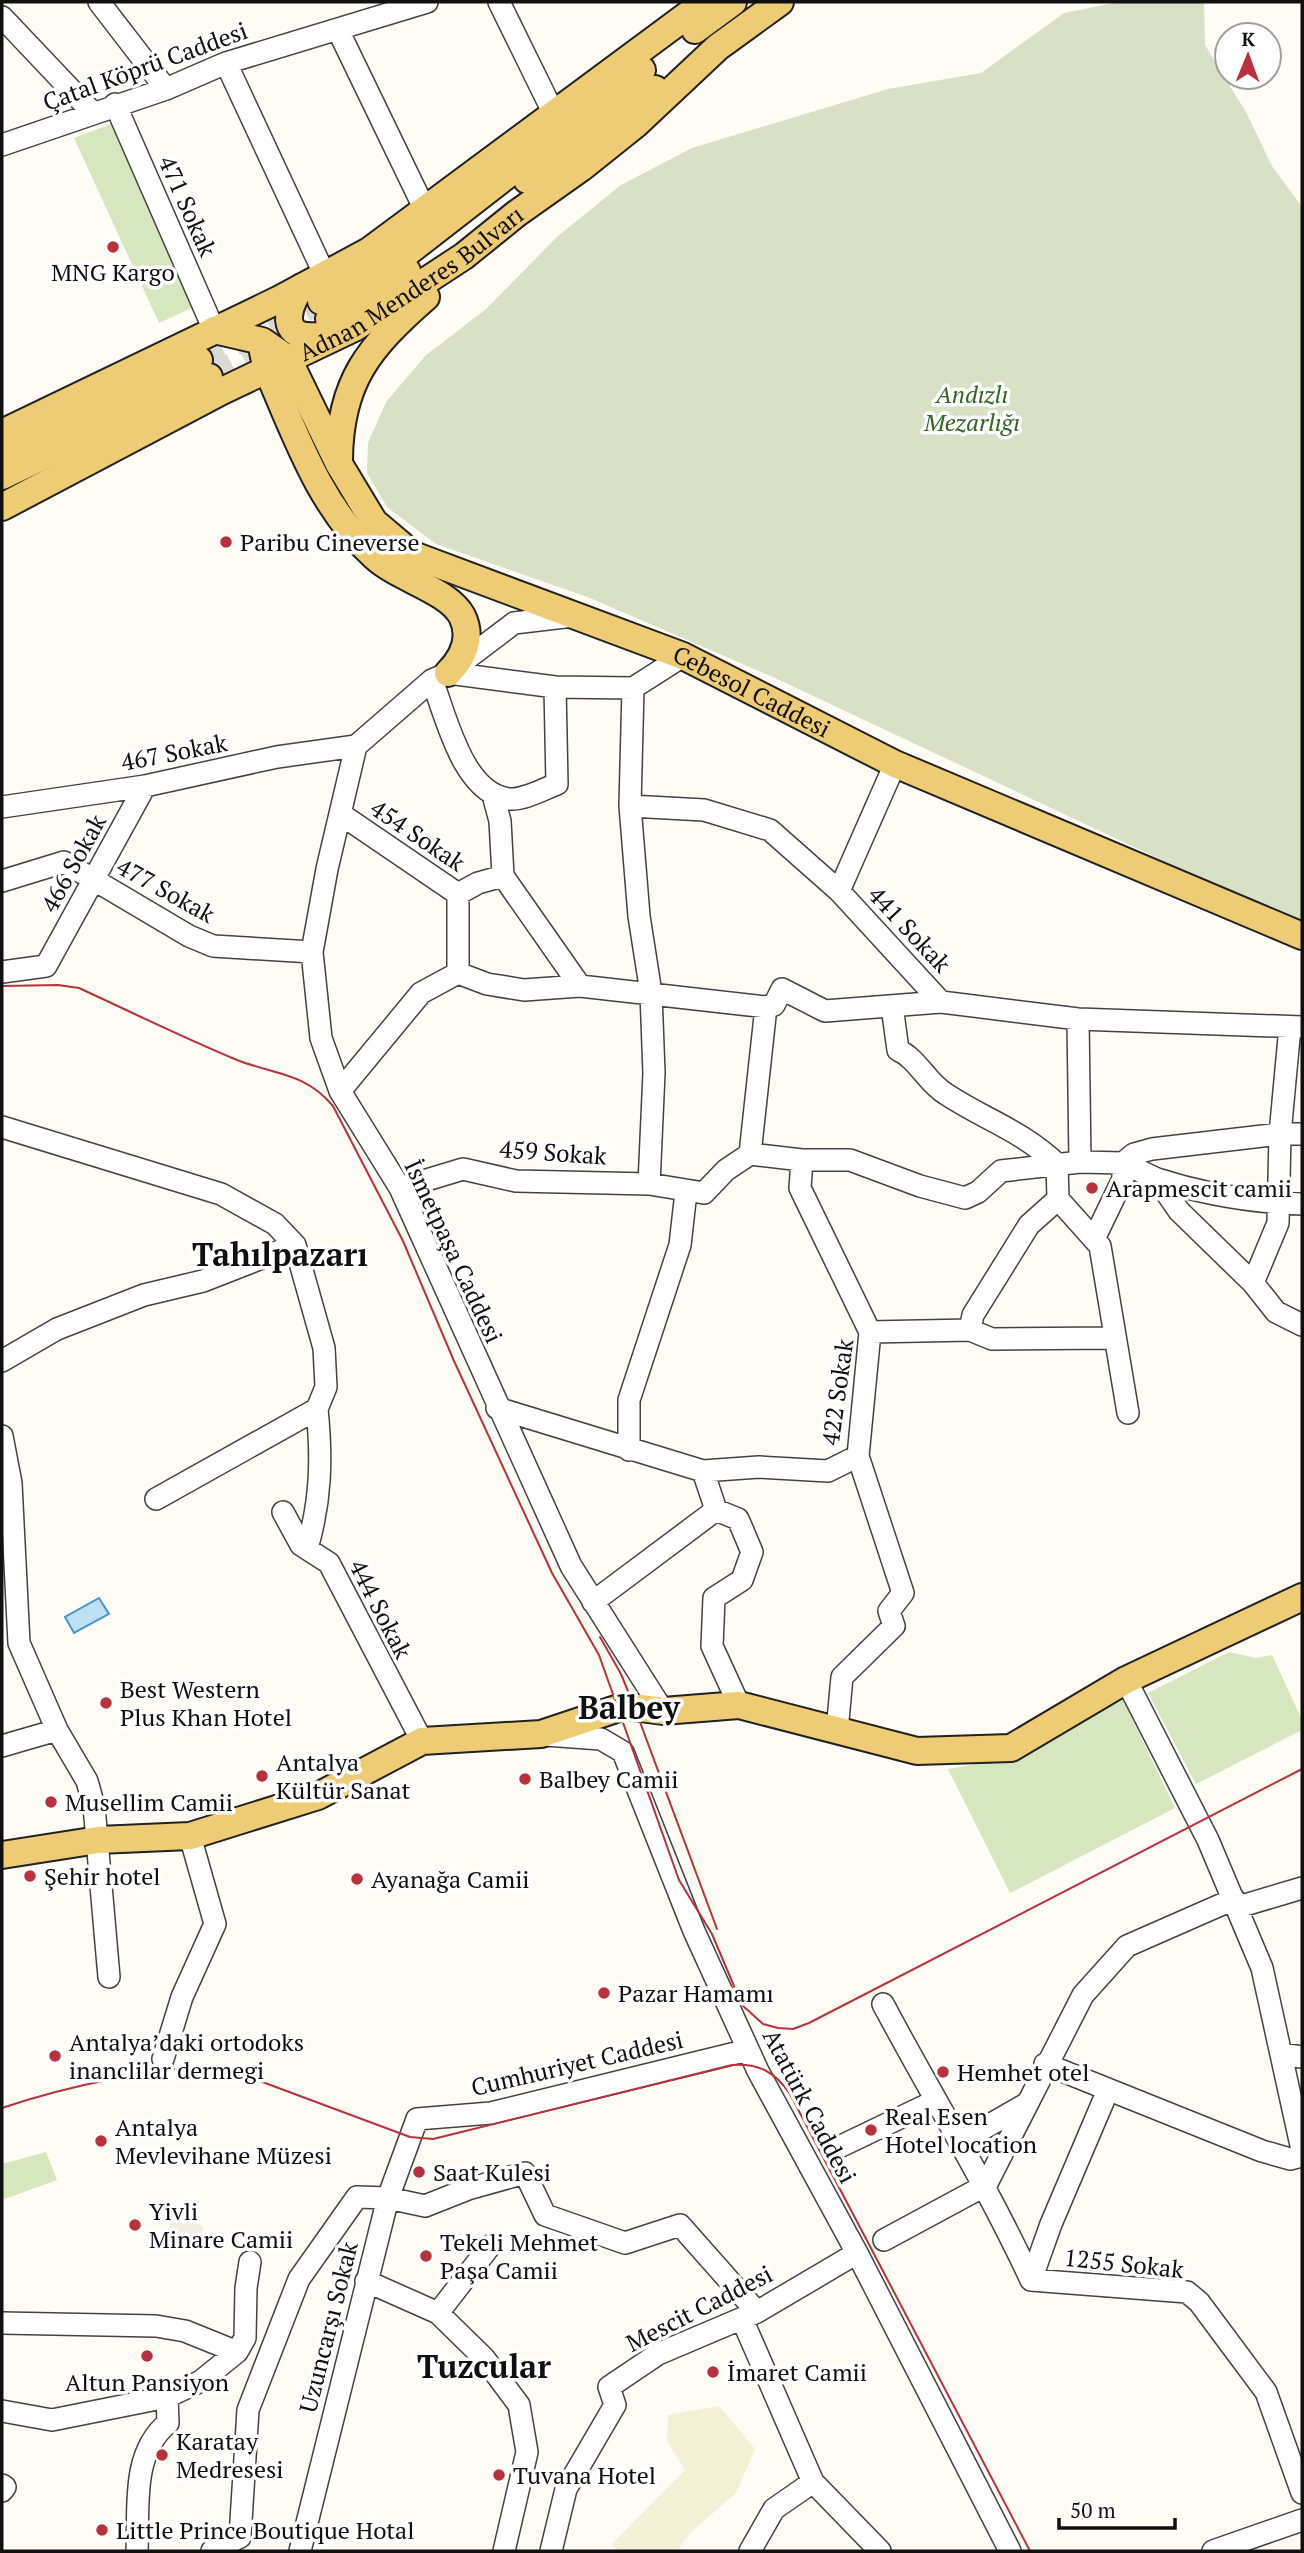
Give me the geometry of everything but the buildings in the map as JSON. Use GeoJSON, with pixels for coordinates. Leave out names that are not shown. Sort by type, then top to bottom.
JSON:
{"type":"FeatureCollection","features":[{"type":"Feature","properties":{"kind":"main road","name":"Adnan Menderes Bulvarı"},"geometry":{"type":"LineString","coordinates":[[2,454],[210,376],[278,364],[314,308],[369,251],[426,212],[553,112],[705,2]]}},
{"type":"Feature","properties":{"kind":"main road","name":"Adnan Menderes Bulvarı"},"geometry":{"type":"LineString","coordinates":[[314,308],[408,252],[733,2]]}},
{"type":"Feature","properties":{"kind":"main road","name":"Adnan Menderes Bulvarı"},"geometry":{"type":"LineString","coordinates":[[2,433],[214,330],[314,308],[464,256],[636,124],[718,47],[780,2]]}},
{"type":"Feature","properties":{"kind":"main road"},"geometry":{"type":"LineString","coordinates":[[262,341],[265,321],[314,308],[405,273],[573,146],[718,47]]}},
{"type":"Feature","properties":{"kind":"main road"},"geometry":{"type":"LineString","coordinates":[[339,464],[340,427],[347,393],[358,368],[377,344],[431,293],[464,256]]}},
{"type":"Feature","properties":{"kind":"main road"},"geometry":{"type":"LineString","coordinates":[[214,330],[262,341],[278,364],[285,410],[317,484],[341,523],[396,574],[451,601],[463,617],[468,637],[461,659],[440,677]]}},
{"type":"Feature","properties":{"kind":"main road","name":"Cebesol Caddesi"},"geometry":{"type":"LineString","coordinates":[[278,364],[374,522],[413,555],[683,656],[895,764],[1302,936]]}},
{"type":"Feature","properties":{"kind":"main road","name":"Adnan Menderes Bulvarı"},"geometry":{"type":"LineString","coordinates":[[2,476],[210,376]]}},
{"type":"Feature","properties":{"kind":"main road","name":"Adnan Menderes Bulvarı"},"geometry":{"type":"LineString","coordinates":[[2,507],[210,376]]}},
{"type":"Feature","properties":{"kind":"main road"},"geometry":{"type":"LineString","coordinates":[[210,376],[258,392],[285,410]]}},
{"type":"Feature","properties":{"kind":"main road"},"geometry":{"type":"LineString","coordinates":[[2,1855],[98,1840],[190,1836],[318,1796],[422,1741],[541,1734],[625,1706],[663,1711],[739,1705],[916,1751],[1012,1748],[1126,1680],[1302,1597]]}},
{"type":"Feature","properties":{"kind":"street","name":"Çatal Köprü Caddesi"},"geometry":{"type":"LineString","coordinates":[[2,145],[115,104],[166,89],[226,63],[428,2]]}},
{"type":"Feature","properties":{"kind":"street"},"geometry":{"type":"LineString","coordinates":[[499,2],[524,47],[553,112]]}},
{"type":"Feature","properties":{"kind":"street"},"geometry":{"type":"LineString","coordinates":[[671,27],[679,2]]}},
{"type":"Feature","properties":{"kind":"street"},"geometry":{"type":"LineString","coordinates":[[102,3],[166,89]]}},
{"type":"Feature","properties":{"kind":"street"},"geometry":{"type":"LineString","coordinates":[[2,17],[92,112]]}},
{"type":"Feature","properties":{"kind":"street"},"geometry":{"type":"LineString","coordinates":[[338,30],[426,212]]}},
{"type":"Feature","properties":{"kind":"street"},"geometry":{"type":"LineString","coordinates":[[226,63],[322,269]]}},
{"type":"Feature","properties":{"kind":"street","name":"471 Sokak"},"geometry":{"type":"LineString","coordinates":[[115,104],[214,330]]}},
{"type":"Feature","properties":{"kind":"street"},"geometry":{"type":"LineString","coordinates":[[356,746],[440,677],[514,622],[579,615]]}},
{"type":"Feature","properties":{"kind":"street"},"geometry":{"type":"LineString","coordinates":[[440,677],[555,687],[633,688],[683,656]]}},
{"type":"Feature","properties":{"kind":"street"},"geometry":{"type":"LineString","coordinates":[[440,677],[463,760],[473,776],[493,794],[512,799],[557,784],[555,687]]}},
{"type":"Feature","properties":{"kind":"street"},"geometry":{"type":"LineString","coordinates":[[633,688],[631,806],[639,916],[651,993],[654,1073],[649,1184]]}},
{"type":"Feature","properties":{"kind":"street","name":"467 Sokak"},"geometry":{"type":"LineString","coordinates":[[2,807],[145,786],[276,757],[356,746]]}},
{"type":"Feature","properties":{"kind":"street","name":"İsmetpaşa Caddesi"},"geometry":{"type":"LineString","coordinates":[[356,746],[342,815],[327,869],[312,952],[321,1038],[340,1091],[400,1188],[497,1408],[571,1566],[663,1711]]}},
{"type":"Feature","properties":{"kind":"street"},"geometry":{"type":"LineString","coordinates":[[839,891],[895,764]]}},
{"type":"Feature","properties":{"kind":"street","name":"466 Sokak"},"geometry":{"type":"LineString","coordinates":[[2,972],[46,966],[145,786]]}},
{"type":"Feature","properties":{"kind":"street"},"geometry":{"type":"LineString","coordinates":[[493,794],[500,821],[503,876],[580,986]]}},
{"type":"Feature","properties":{"kind":"street","name":"441 Sokak"},"geometry":{"type":"LineString","coordinates":[[631,806],[704,810],[770,830],[839,891],[942,1002],[1078,1019],[1296,1027]]}},
{"type":"Feature","properties":{"kind":"street","name":"454 Sokak"},"geometry":{"type":"LineString","coordinates":[[342,815],[458,894],[478,883],[503,876]]}},
{"type":"Feature","properties":{"kind":"street","name":"477 Sokak"},"geometry":{"type":"LineString","coordinates":[[2,881],[64,862],[189,936],[213,946],[312,952]]}},
{"type":"Feature","properties":{"kind":"street"},"geometry":{"type":"LineString","coordinates":[[458,894],[458,973]]}},
{"type":"Feature","properties":{"kind":"street"},"geometry":{"type":"LineString","coordinates":[[340,1091],[421,993],[458,973],[487,984],[524,990],[580,986],[766,1007],[774,1005],[782,989],[825,1011],[942,1002]]}},
{"type":"Feature","properties":{"kind":"street"},"geometry":{"type":"LineString","coordinates":[[892,1006],[898,1050],[909,1054],[944,1093],[1016,1131],[1057,1164],[1058,1199],[1100,1246],[1113,1338],[1128,1413]]}},
{"type":"Feature","properties":{"kind":"street"},"geometry":{"type":"LineString","coordinates":[[750,1154],[766,1007]]}},
{"type":"Feature","properties":{"kind":"street"},"geometry":{"type":"LineString","coordinates":[[1078,1019],[1080,1162]]}},
{"type":"Feature","properties":{"kind":"street"},"geometry":{"type":"LineString","coordinates":[[1253,1283],[1278,1223],[1280,1134],[1296,1027]]}},
{"type":"Feature","properties":{"kind":"street"},"geometry":{"type":"LineString","coordinates":[[2,1127],[221,1194],[275,1224],[295,1245],[311,1292],[324,1348],[318,1511],[307,1548]]}},
{"type":"Feature","properties":{"kind":"street"},"geometry":{"type":"LineString","coordinates":[[1123,1163],[1134,1154],[1152,1149],[1280,1134],[1302,1134]]}},
{"type":"Feature","properties":{"kind":"street"},"geometry":{"type":"LineString","coordinates":[[629,1450],[629,1400],[695,1193],[750,1154],[802,1160],[850,1160],[920,1186],[965,1198],[978,1192],[1001,1171],[1080,1162],[1123,1163],[1157,1179],[1200,1193],[1253,1203],[1302,1204]]}},
{"type":"Feature","properties":{"kind":"street"},"geometry":{"type":"LineString","coordinates":[[802,1160],[800,1188],[870,1332]]}},
{"type":"Feature","properties":{"kind":"street"},"geometry":{"type":"LineString","coordinates":[[1094,1240],[1123,1179],[1123,1163]]}},
{"type":"Feature","properties":{"kind":"street","name":"459 Sokak"},"geometry":{"type":"LineString","coordinates":[[400,1188],[463,1169],[516,1181],[649,1184],[695,1193]]}},
{"type":"Feature","properties":{"kind":"street"},"geometry":{"type":"LineString","coordinates":[[1157,1179],[1179,1211],[1253,1283],[1276,1312],[1302,1325]]}},
{"type":"Feature","properties":{"kind":"street"},"geometry":{"type":"LineString","coordinates":[[970,1330],[973,1315],[1022,1235],[1058,1199]]}},
{"type":"Feature","properties":{"kind":"street"},"geometry":{"type":"LineString","coordinates":[[2,1362],[57,1329],[144,1295],[203,1281],[295,1245]]}},
{"type":"Feature","properties":{"kind":"street","name":"422 Sokak"},"geometry":{"type":"LineString","coordinates":[[497,1408],[703,1471],[759,1467],[828,1471],[858,1456],[870,1332],[970,1330],[992,1339],[1113,1338]]}},
{"type":"Feature","properties":{"kind":"street"},"geometry":{"type":"LineString","coordinates":[[156,1499],[321,1403]]}},
{"type":"Feature","properties":{"kind":"street"},"geometry":{"type":"LineString","coordinates":[[2,1436],[11,1483],[8,1573],[19,1643],[57,1730],[87,1781],[94,1806],[109,1978]]}},
{"type":"Feature","properties":{"kind":"street"},"geometry":{"type":"LineString","coordinates":[[837,1731],[842,1678],[894,1626],[889,1611],[903,1593],[858,1456]]}},
{"type":"Feature","properties":{"kind":"street"},"geometry":{"type":"LineString","coordinates":[[703,1471],[716,1510],[738,1519],[752,1552],[742,1580],[714,1598],[712,1646],[739,1705]]}},
{"type":"Feature","properties":{"kind":"street"},"geometry":{"type":"LineString","coordinates":[[593,1602],[716,1510]]}},
{"type":"Feature","properties":{"kind":"street","name":"444 Sokak"},"geometry":{"type":"LineString","coordinates":[[283,1513],[301,1545],[329,1563],[422,1741]]}},
{"type":"Feature","properties":{"kind":"street"},"geometry":{"type":"LineString","coordinates":[[1126,1680],[1204,1832],[1262,1968],[1292,2055],[1302,2150]]}},
{"type":"Feature","properties":{"kind":"street"},"geometry":{"type":"LineString","coordinates":[[2,1746],[57,1730]]}},
{"type":"Feature","properties":{"kind":"street","name":"Atatürk Caddesi"},"geometry":{"type":"LineString","coordinates":[[541,1734],[601,1739],[623,1752],[694,1931],[748,2050],[858,2253],[1010,2551]]}},
{"type":"Feature","properties":{"kind":"street"},"geometry":{"type":"LineString","coordinates":[[163,2059],[182,1997],[215,1924],[190,1836]]}},
{"type":"Feature","properties":{"kind":"street"},"geometry":{"type":"LineString","coordinates":[[884,2240],[986,2185],[1045,2064],[1083,1996],[1127,1946],[1236,1903],[1301,1889]]}},
{"type":"Feature","properties":{"kind":"street"},"geometry":{"type":"LineString","coordinates":[[883,2004],[935,2101],[986,2185],[1031,2280]]}},
{"type":"Feature","properties":{"kind":"street","name":"Cumhuriyet Caddesi"},"geometry":{"type":"LineString","coordinates":[[417,2119],[491,2113],[748,2050]]}},
{"type":"Feature","properties":{"kind":"street"},"geometry":{"type":"LineString","coordinates":[[1045,2064],[1262,2151],[1290,2159],[1302,2155]]}},
{"type":"Feature","properties":{"kind":"street"},"geometry":{"type":"LineString","coordinates":[[1031,2280],[1051,2224],[1108,2090]]}},
{"type":"Feature","properties":{"kind":"street"},"geometry":{"type":"LineString","coordinates":[[838,2148],[935,2101]]}},
{"type":"Feature","properties":{"kind":"street"},"geometry":{"type":"LineString","coordinates":[[960,2142],[1026,2104]]}},
{"type":"Feature","properties":{"kind":"street","name":"Uzuncarşı Sokak"},"geometry":{"type":"LineString","coordinates":[[300,2551],[388,2198],[417,2119]]}},
{"type":"Feature","properties":{"kind":"street"},"geometry":{"type":"LineString","coordinates":[[212,2551],[240,2537],[248,2410],[299,2279],[357,2197],[388,2198],[425,2206],[468,2189],[525,2173],[545,2215],[625,2243],[680,2225],[749,2316],[813,2482],[880,2551]]}},
{"type":"Feature","properties":{"kind":"street"},"geometry":{"type":"LineString","coordinates":[[438,2313],[490,2246]]}},
{"type":"Feature","properties":{"kind":"street","name":"Mescit Caddesi"},"geometry":{"type":"LineString","coordinates":[[553,2550],[566,2489],[615,2405],[609,2387],[659,2354],[749,2316],[858,2253]]}},
{"type":"Feature","properties":{"kind":"street"},"geometry":{"type":"LineString","coordinates":[[2,2411],[52,2420],[167,2397],[201,2381],[237,2352],[245,2338],[246,2288],[250,2262]]}},
{"type":"Feature","properties":{"kind":"street","name":"1255 Sokak"},"geometry":{"type":"LineString","coordinates":[[1031,2280],[1187,2292],[1199,2302],[1266,2392],[1302,2493]]}},
{"type":"Feature","properties":{"kind":"street"},"geometry":{"type":"LineString","coordinates":[[366,2281],[438,2313],[484,2358],[519,2405],[527,2452],[504,2551]]}},
{"type":"Feature","properties":{"kind":"street"},"geometry":{"type":"LineString","coordinates":[[2,2323],[156,2326],[185,2331],[237,2352]]}},
{"type":"Feature","properties":{"kind":"street"},"geometry":{"type":"LineString","coordinates":[[137,2551],[142,2459],[154,2434],[168,2423],[167,2397]]}},
{"type":"Feature","properties":{"kind":"street"},"geometry":{"type":"LineString","coordinates":[[750,2551],[774,2509],[813,2482]]}},
{"type":"Feature","properties":{"kind":"street"},"geometry":{"type":"LineString","coordinates":[[2,2485],[5,2487],[2,2491]]}},
{"type":"Feature","properties":{"kind":"street"},"geometry":{"type":"LineString","coordinates":[[1213,2551],[1302,2520]]}},
{"type":"Feature","properties":{"kind":"shaded area"},"geometry":{"type":"Polygon","coordinates":[[[176,2214],[204,2227],[195,2244],[163,2238],[176,2214]]]}},
{"type":"Feature","properties":{"kind":"shaded area"},"geometry":{"type":"Polygon","coordinates":[[[719,2406],[755,2449],[736,2493],[690,2533],[677,2551],[618,2551],[612,2544],[685,2470],[667,2441],[668,2415],[719,2406]]]}},
{"type":"Feature","properties":{"kind":"green space","name":"Andızlı Mezarlığı"},"geometry":{"type":"Polygon","coordinates":[[[1119,2],[1204,2],[1205,45],[1213,58],[1213,91],[1233,91],[1272,166],[1302,207],[1302,926],[775,678],[590,598],[436,544],[387,507],[367,473],[368,443],[386,402],[426,355],[485,310],[558,236],[621,185],[692,148],[888,89],[981,73],[1064,13],[1119,2]]]}},
{"type":"Feature","properties":{"kind":"green space"},"geometry":{"type":"Polygon","coordinates":[[[111,124],[196,306],[159,323],[74,138],[111,124]]]}},
{"type":"Feature","properties":{"kind":"green space"},"geometry":{"type":"Polygon","coordinates":[[[1229,1652],[1256,1658],[1272,1655],[1302,1720],[1302,1730],[1196,1784],[1148,1693],[1229,1652]]]}},
{"type":"Feature","properties":{"kind":"green space"},"geometry":{"type":"Polygon","coordinates":[[[1123,1700],[1175,1808],[1010,1893],[948,1769],[1010,1758],[1123,1700]]]}},
{"type":"Feature","properties":{"kind":"green space"},"geometry":{"type":"Polygon","coordinates":[[[46,2152],[57,2180],[2,2200],[2,2164],[46,2152]]]}},
{"type":"Feature","properties":{"kind":"water"},"geometry":{"type":"Polygon","coordinates":[[[99,1598],[109,1614],[74,1633],[65,1617],[99,1598]]]}},
{"type":"Feature","properties":{"kind":"tunnel"},"geometry":{"type":"LineString","coordinates":[[199,360],[321,301]]}},
{"type":"Feature","properties":{"kind":"tunnel"},"geometry":{"type":"LineString","coordinates":[[209,377],[283,341]]}},
{"type":"Feature","properties":{"kind":"tram line"},"geometry":{"type":"LineString","coordinates":[[2,986],[58,985],[79,988],[237,1060],[300,1080],[333,1106],[403,1241],[454,1361],[552,1573],[599,1655],[679,1880],[712,1934],[742,2005],[763,2024],[793,2029],[809,2023],[1302,1769]]}},
{"type":"Feature","properties":{"kind":"tram line"},"geometry":{"type":"LineString","coordinates":[[600,1637],[621,1674],[634,1706],[717,1929]]}},
{"type":"Feature","properties":{"kind":"tram line"},"geometry":{"type":"LineString","coordinates":[[2,2108],[112,2079],[172,2070],[225,2068],[410,2137],[433,2139],[732,2065],[766,2070],[790,2094],[1030,2551]]}},
{"type":"Feature","properties":{"kind":"place","name":"MNG Kargo"},"geometry":{"type":"Point","coordinates":[113,247]}},
{"type":"Feature","properties":{"kind":"place","name":"Paribu Cineverse"},"geometry":{"type":"Point","coordinates":[226,542]}},
{"type":"Feature","properties":{"kind":"place","name":"Arapmescit camii"},"geometry":{"type":"Point","coordinates":[1092,1188]}},
{"type":"Feature","properties":{"kind":"place","name":"Best Western Plus Khan Hotel"},"geometry":{"type":"Point","coordinates":[106,1703]}},
{"type":"Feature","properties":{"kind":"place","name":"Antalya Kültür Sanat"},"geometry":{"type":"Point","coordinates":[262,1776]}},
{"type":"Feature","properties":{"kind":"place","name":"Balbey Camii"},"geometry":{"type":"Point","coordinates":[525,1779]}},
{"type":"Feature","properties":{"kind":"place","name":"Musellim Camii"},"geometry":{"type":"Point","coordinates":[51,1802]}},
{"type":"Feature","properties":{"kind":"place","name":"Şehir hotel"},"geometry":{"type":"Point","coordinates":[30,1876]}},
{"type":"Feature","properties":{"kind":"place","name":"Ayanağa Camii"},"geometry":{"type":"Point","coordinates":[357,1879]}},
{"type":"Feature","properties":{"kind":"place","name":"Pazar Hamamı"},"geometry":{"type":"Point","coordinates":[604,1993]}},
{"type":"Feature","properties":{"kind":"place","name":"Antalya’daki ortodoks inanclilar dermegi"},"geometry":{"type":"Point","coordinates":[55,2056]}},
{"type":"Feature","properties":{"kind":"place","name":"Hemhet otel"},"geometry":{"type":"Point","coordinates":[943,2072]}},
{"type":"Feature","properties":{"kind":"place","name":"Real Esen Hotel location"},"geometry":{"type":"Point","coordinates":[871,2130]}},
{"type":"Feature","properties":{"kind":"place","name":"Antalya Mevlevihane Müzesi"},"geometry":{"type":"Point","coordinates":[101,2141]}},
{"type":"Feature","properties":{"kind":"place","name":"Saat Kulesi"},"geometry":{"type":"Point","coordinates":[419,2172]}},
{"type":"Feature","properties":{"kind":"place","name":"Yivli Minare Camii"},"geometry":{"type":"Point","coordinates":[135,2225]}},
{"type":"Feature","properties":{"kind":"place","name":"Tekeli Mehmet Paşa Camii"},"geometry":{"type":"Point","coordinates":[426,2256]}},
{"type":"Feature","properties":{"kind":"place","name":"Altun Pansiyon"},"geometry":{"type":"Point","coordinates":[147,2356]}},
{"type":"Feature","properties":{"kind":"place","name":"İmaret Camii"},"geometry":{"type":"Point","coordinates":[713,2372]}},
{"type":"Feature","properties":{"kind":"place","name":"Karatay Medresesi"},"geometry":{"type":"Point","coordinates":[162,2455]}},
{"type":"Feature","properties":{"kind":"place","name":"Tuvana Hotel"},"geometry":{"type":"Point","coordinates":[499,2475]}},
{"type":"Feature","properties":{"kind":"place","name":"Little Prince Boutique Hotal"},"geometry":{"type":"Point","coordinates":[102,2530]}},
{"type":"Feature","properties":{"kind":"district","name":"Tahılpazarı"},"geometry":{"type":"Point","coordinates":[280,1254]}},
{"type":"Feature","properties":{"kind":"district","name":"Balbey"},"geometry":{"type":"Point","coordinates":[629,1707]}},
{"type":"Feature","properties":{"kind":"district","name":"Tuzcular"},"geometry":{"type":"Point","coordinates":[484,2366]}}]}
